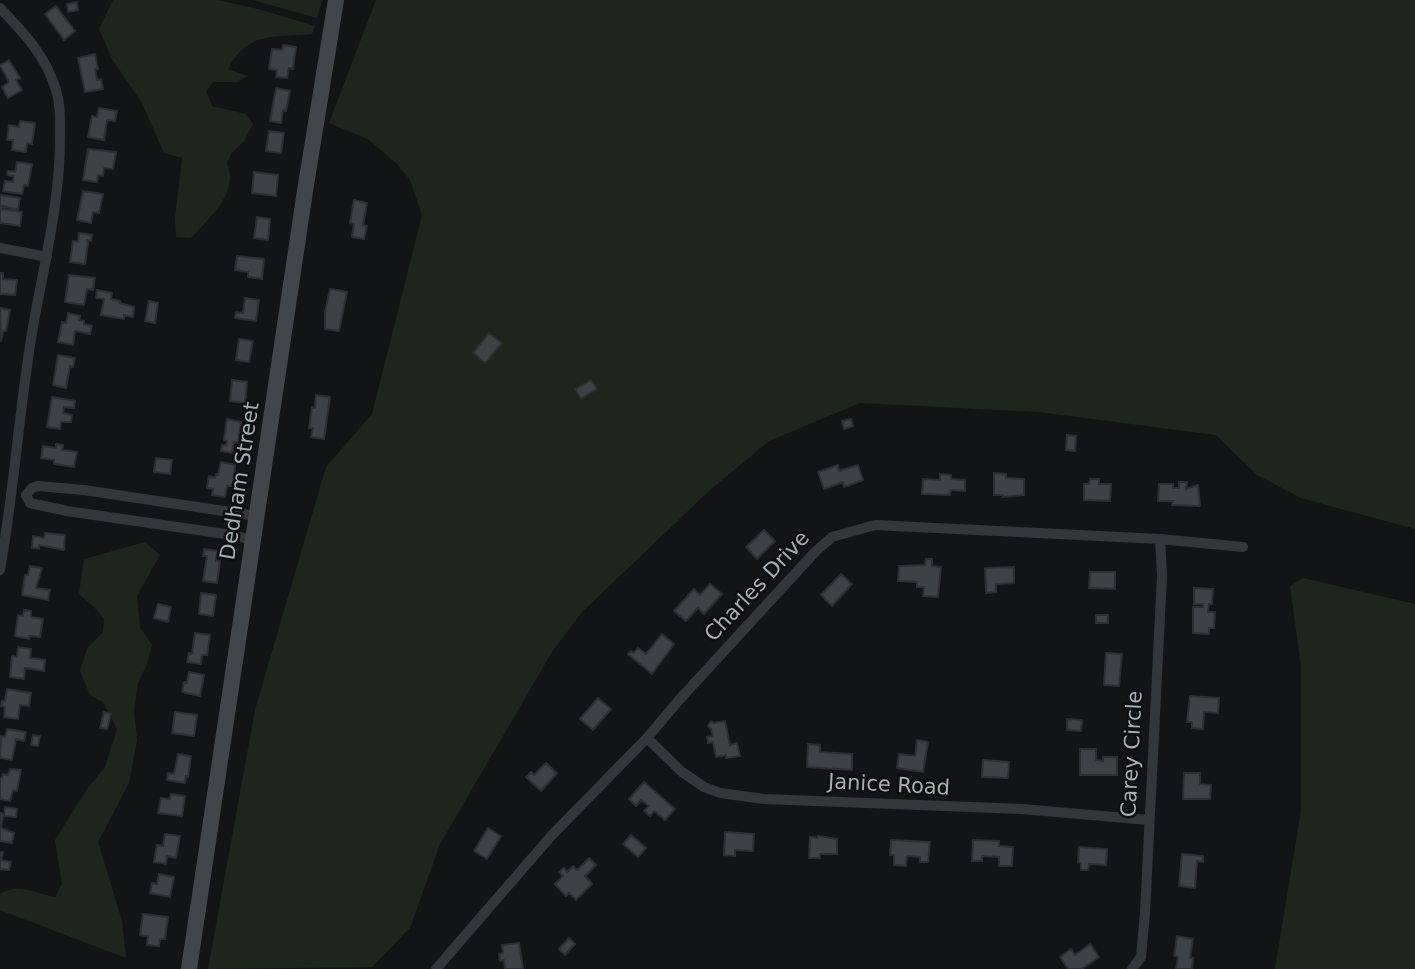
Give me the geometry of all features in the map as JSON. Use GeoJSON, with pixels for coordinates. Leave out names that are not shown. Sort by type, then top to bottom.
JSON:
{"type":"FeatureCollection","features":[{"type":"Feature","properties":{"kind":"main road","name":"Dedham Street"},"geometry":{"type":"LineString","coordinates":[[189,969],[336,0]]}},
{"type":"Feature","properties":{"kind":"street"},"geometry":{"type":"LineString","coordinates":[[0,8],[36,46],[56,90],[60,110],[60,166],[47,257],[32,331],[0,570]]}},
{"type":"Feature","properties":{"kind":"street"},"geometry":{"type":"LineString","coordinates":[[0,248],[47,257]]}},
{"type":"Feature","properties":{"kind":"street"},"geometry":{"type":"LineString","coordinates":[[26,495],[38,486],[84,490],[257,516]]}},
{"type":"Feature","properties":{"kind":"street"},"geometry":{"type":"LineString","coordinates":[[0,493],[26,495]]}},
{"type":"Feature","properties":{"kind":"street"},"geometry":{"type":"LineString","coordinates":[[26,495],[30,503],[67,511],[253,540]]}},
{"type":"Feature","properties":{"kind":"street","name":"Charles Drive"},"geometry":{"type":"LineString","coordinates":[[436,969],[552,835],[647,738],[815,552],[832,537],[875,525],[1160,539],[1243,547]]}},
{"type":"Feature","properties":{"kind":"street","name":"Carey Circle"},"geometry":{"type":"LineString","coordinates":[[1132,969],[1141,957],[1145,913],[1161,576],[1160,539]]}},
{"type":"Feature","properties":{"kind":"street","name":"Janice Road"},"geometry":{"type":"LineString","coordinates":[[647,738],[682,772],[704,787],[720,793],[764,799],[1022,809],[1149,820]]}},
{"type":"Feature","properties":{"kind":"shaded area"},"geometry":{"type":"Polygon","coordinates":[[[113,0],[217,0],[315,26],[312,34],[264,38],[254,42],[236,56],[228,69],[248,76],[238,82],[213,82],[206,91],[212,106],[246,114],[253,124],[227,163],[229,184],[221,204],[191,238],[176,237],[175,218],[182,158],[164,153],[142,103],[112,59],[99,29],[113,0]]]}},
{"type":"Feature","properties":{"kind":"shaded area"},"geometry":{"type":"Polygon","coordinates":[[[253,0],[322,0],[317,18],[253,0]]]}},
{"type":"Feature","properties":{"kind":"shaded area"},"geometry":{"type":"Polygon","coordinates":[[[376,0],[1415,0],[1415,529],[1301,498],[1257,475],[1216,435],[1039,412],[860,403],[769,441],[710,490],[582,612],[552,652],[440,844],[410,928],[372,967],[208,969],[255,710],[326,467],[372,414],[422,215],[410,180],[397,164],[368,139],[329,123],[376,0]]]}},
{"type":"Feature","properties":{"kind":"shaded area"},"geometry":{"type":"Polygon","coordinates":[[[145,542],[160,555],[137,596],[140,627],[152,645],[138,683],[134,711],[137,740],[129,783],[98,842],[122,921],[126,958],[0,910],[0,894],[20,889],[55,897],[62,884],[55,840],[87,789],[105,767],[117,729],[103,702],[90,695],[80,671],[87,649],[103,632],[104,619],[79,594],[84,559],[145,542]]]}},
{"type":"Feature","properties":{"kind":"shaded area"},"geometry":{"type":"Polygon","coordinates":[[[1303,578],[1415,604],[1415,969],[1275,969],[1301,811],[1301,666],[1290,586],[1303,578]]]}},
{"type":"Feature","properties":{"kind":"building"},"geometry":{"type":"Polygon","coordinates":[[[77,2],[78,10],[68,12],[67,4],[77,2]]]}},
{"type":"Feature","properties":{"kind":"building"},"geometry":{"type":"Polygon","coordinates":[[[56,6],[75,31],[64,40],[45,14],[56,6]]]}},
{"type":"Feature","properties":{"kind":"building"},"geometry":{"type":"Polygon","coordinates":[[[283,45],[296,47],[293,69],[289,68],[287,78],[276,77],[277,70],[269,69],[272,49],[282,50],[283,45]]]}},
{"type":"Feature","properties":{"kind":"building"},"geometry":{"type":"Polygon","coordinates":[[[95,54],[97,80],[101,79],[103,89],[85,92],[78,58],[95,54]]]}},
{"type":"Feature","properties":{"kind":"building"},"geometry":{"type":"Polygon","coordinates":[[[9,60],[20,78],[16,80],[22,90],[8,98],[2,87],[9,82],[0,65],[9,60]]]}},
{"type":"Feature","properties":{"kind":"building"},"geometry":{"type":"Polygon","coordinates":[[[276,88],[290,91],[281,123],[270,121],[276,88]]]}},
{"type":"Feature","properties":{"kind":"building"},"geometry":{"type":"Polygon","coordinates":[[[99,108],[117,111],[115,121],[107,120],[104,140],[88,137],[92,116],[97,117],[99,108]]]}},
{"type":"Feature","properties":{"kind":"building"},"geometry":{"type":"Polygon","coordinates":[[[20,121],[35,123],[32,144],[27,143],[26,152],[12,150],[13,140],[7,140],[9,125],[19,127],[20,121]]]}},
{"type":"Feature","properties":{"kind":"building"},"geometry":{"type":"Polygon","coordinates":[[[269,131],[284,133],[281,153],[266,151],[269,131]]]}},
{"type":"Feature","properties":{"kind":"building"},"geometry":{"type":"Polygon","coordinates":[[[88,149],[116,152],[113,169],[104,168],[103,176],[98,175],[97,182],[83,180],[88,149]]]}},
{"type":"Feature","properties":{"kind":"building"},"geometry":{"type":"Polygon","coordinates":[[[17,162],[32,164],[28,186],[24,185],[22,194],[3,191],[5,181],[13,182],[14,176],[7,175],[8,171],[15,172],[17,162]]]}},
{"type":"Feature","properties":{"kind":"building"},"geometry":{"type":"Polygon","coordinates":[[[254,172],[278,175],[276,196],[252,193],[254,172]]]}},
{"type":"Feature","properties":{"kind":"building"},"geometry":{"type":"Polygon","coordinates":[[[83,191],[103,194],[99,213],[93,212],[91,223],[77,220],[83,191]]]}},
{"type":"Feature","properties":{"kind":"building"},"geometry":{"type":"Polygon","coordinates":[[[0,195],[20,198],[18,210],[0,205],[0,195]]]}},
{"type":"Feature","properties":{"kind":"building"},"geometry":{"type":"Polygon","coordinates":[[[354,200],[367,203],[363,225],[367,226],[364,239],[352,237],[354,224],[350,223],[354,200]]]}},
{"type":"Feature","properties":{"kind":"building"},"geometry":{"type":"Polygon","coordinates":[[[0,206],[3,206],[2,209],[22,212],[20,226],[0,223],[0,206]]]}},
{"type":"Feature","properties":{"kind":"building"},"geometry":{"type":"Polygon","coordinates":[[[257,217],[270,219],[268,240],[254,238],[257,217]]]}},
{"type":"Feature","properties":{"kind":"building"},"geometry":{"type":"Polygon","coordinates":[[[79,233],[92,235],[91,241],[87,240],[85,264],[70,262],[73,241],[78,242],[79,233]]]}},
{"type":"Feature","properties":{"kind":"building"},"geometry":{"type":"Polygon","coordinates":[[[237,256],[264,259],[262,279],[248,277],[248,272],[235,270],[237,256]]]}},
{"type":"Feature","properties":{"kind":"building"},"geometry":{"type":"Polygon","coordinates":[[[0,273],[3,273],[3,279],[17,280],[15,295],[0,294],[0,273]]]}},
{"type":"Feature","properties":{"kind":"building"},"geometry":{"type":"Polygon","coordinates":[[[69,275],[95,278],[93,290],[87,289],[84,305],[65,302],[69,275]]]}},
{"type":"Feature","properties":{"kind":"building"},"geometry":{"type":"Polygon","coordinates":[[[330,289],[347,292],[339,331],[325,329],[325,312],[330,289]]]}},
{"type":"Feature","properties":{"kind":"building"},"geometry":{"type":"Polygon","coordinates":[[[97,290],[112,293],[111,299],[134,307],[133,317],[124,315],[124,319],[101,315],[104,299],[96,298],[97,290]]]}},
{"type":"Feature","properties":{"kind":"building"},"geometry":{"type":"Polygon","coordinates":[[[245,298],[259,300],[256,321],[235,318],[236,312],[243,313],[245,298]]]}},
{"type":"Feature","properties":{"kind":"building"},"geometry":{"type":"Polygon","coordinates":[[[149,301],[158,303],[155,323],[145,321],[149,301]]]}},
{"type":"Feature","properties":{"kind":"building"},"geometry":{"type":"Polygon","coordinates":[[[0,308],[10,310],[1,341],[0,308]]]}},
{"type":"Feature","properties":{"kind":"building"},"geometry":{"type":"Polygon","coordinates":[[[68,313],[80,316],[79,320],[92,326],[90,334],[75,331],[73,345],[58,342],[62,322],[66,323],[68,313]]]}},
{"type":"Feature","properties":{"kind":"building"},"geometry":{"type":"Polygon","coordinates":[[[489,333],[502,343],[485,363],[473,353],[489,333]]]}},
{"type":"Feature","properties":{"kind":"building"},"geometry":{"type":"Polygon","coordinates":[[[239,339],[253,341],[249,362],[236,360],[239,339]]]}},
{"type":"Feature","properties":{"kind":"building"},"geometry":{"type":"Polygon","coordinates":[[[58,355],[75,358],[73,367],[70,366],[66,388],[53,385],[58,355]]]}},
{"type":"Feature","properties":{"kind":"building"},"geometry":{"type":"Polygon","coordinates":[[[232,380],[247,382],[245,403],[230,401],[232,380]]]}},
{"type":"Feature","properties":{"kind":"building"},"geometry":{"type":"Polygon","coordinates":[[[591,380],[597,389],[581,399],[575,389],[591,380]]]}},
{"type":"Feature","properties":{"kind":"building"},"geometry":{"type":"Polygon","coordinates":[[[316,395],[330,397],[324,439],[311,437],[313,428],[309,428],[316,395]]]}},
{"type":"Feature","properties":{"kind":"building"},"geometry":{"type":"Polygon","coordinates":[[[52,397],[75,401],[74,408],[64,407],[63,413],[72,415],[71,422],[61,422],[60,429],[47,427],[52,397]]]}},
{"type":"Feature","properties":{"kind":"building"},"geometry":{"type":"Polygon","coordinates":[[[227,419],[241,422],[238,443],[234,442],[232,453],[221,451],[222,445],[226,445],[227,441],[224,440],[227,419]]]}},
{"type":"Feature","properties":{"kind":"building"},"geometry":{"type":"Polygon","coordinates":[[[851,419],[853,426],[844,429],[842,421],[851,419]]]}},
{"type":"Feature","properties":{"kind":"building"},"geometry":{"type":"Polygon","coordinates":[[[1067,435],[1076,436],[1075,451],[1066,450],[1067,435]]]}},
{"type":"Feature","properties":{"kind":"building"},"geometry":{"type":"Polygon","coordinates":[[[56,444],[63,445],[62,450],[77,452],[74,467],[54,464],[54,460],[41,458],[43,446],[56,448],[56,444]]]}},
{"type":"Feature","properties":{"kind":"building"},"geometry":{"type":"Polygon","coordinates":[[[156,458],[172,460],[170,474],[154,472],[156,458]]]}},
{"type":"Feature","properties":{"kind":"building"},"geometry":{"type":"Polygon","coordinates":[[[221,462],[235,465],[234,481],[231,486],[227,486],[225,497],[212,495],[213,489],[207,488],[209,476],[215,478],[216,474],[218,475],[221,462]]]}},
{"type":"Feature","properties":{"kind":"building"},"geometry":{"type":"Polygon","coordinates":[[[838,465],[839,471],[858,465],[863,480],[844,487],[843,482],[824,489],[818,472],[838,465]]]}},
{"type":"Feature","properties":{"kind":"building"},"geometry":{"type":"Polygon","coordinates":[[[994,473],[1006,474],[1006,478],[1024,479],[1024,495],[994,495],[994,473]]]}},
{"type":"Feature","properties":{"kind":"building"},"geometry":{"type":"Polygon","coordinates":[[[940,474],[951,475],[951,479],[965,480],[965,491],[951,490],[950,495],[922,494],[923,479],[940,480],[940,474]]]}},
{"type":"Feature","properties":{"kind":"building"},"geometry":{"type":"Polygon","coordinates":[[[1090,479],[1099,479],[1099,484],[1111,484],[1110,501],[1084,500],[1084,484],[1089,484],[1090,479]]]}},
{"type":"Feature","properties":{"kind":"building"},"geometry":{"type":"Polygon","coordinates":[[[1179,482],[1187,482],[1186,489],[1198,485],[1200,506],[1172,505],[1173,501],[1158,501],[1159,484],[1173,484],[1173,488],[1179,488],[1179,482]]]}},
{"type":"Feature","properties":{"kind":"building"},"geometry":{"type":"Polygon","coordinates":[[[764,530],[775,541],[757,559],[746,547],[764,530]]]}},
{"type":"Feature","properties":{"kind":"building"},"geometry":{"type":"Polygon","coordinates":[[[45,533],[65,535],[64,550],[39,545],[39,549],[32,548],[33,536],[44,538],[45,533]]]}},
{"type":"Feature","properties":{"kind":"building"},"geometry":{"type":"Polygon","coordinates":[[[204,549],[217,551],[216,561],[220,561],[217,583],[203,581],[207,556],[203,556],[204,549]]]}},
{"type":"Feature","properties":{"kind":"building"},"geometry":{"type":"Polygon","coordinates":[[[926,559],[932,559],[932,566],[941,567],[938,597],[923,596],[924,587],[917,587],[917,582],[898,581],[899,566],[925,565],[926,559]]]}},
{"type":"Feature","properties":{"kind":"building"},"geometry":{"type":"Polygon","coordinates":[[[30,566],[42,568],[36,588],[50,590],[48,600],[22,595],[25,575],[28,575],[30,566]]]}},
{"type":"Feature","properties":{"kind":"building"},"geometry":{"type":"Polygon","coordinates":[[[1014,567],[1014,583],[996,584],[996,592],[986,593],[985,568],[1014,567]]]}},
{"type":"Feature","properties":{"kind":"building"},"geometry":{"type":"Polygon","coordinates":[[[1090,572],[1115,572],[1115,589],[1089,588],[1090,572]]]}},
{"type":"Feature","properties":{"kind":"building"},"geometry":{"type":"Polygon","coordinates":[[[841,574],[852,584],[832,606],[821,595],[841,574]]]}},
{"type":"Feature","properties":{"kind":"building"},"geometry":{"type":"Polygon","coordinates":[[[710,584],[722,594],[704,614],[698,608],[686,621],[674,611],[694,589],[700,595],[710,584]]]}},
{"type":"Feature","properties":{"kind":"building"},"geometry":{"type":"Polygon","coordinates":[[[1194,588],[1213,589],[1212,604],[1209,604],[1208,612],[1215,612],[1214,628],[1209,628],[1209,634],[1193,633],[1193,607],[1203,607],[1203,604],[1194,604],[1194,588]]]}},
{"type":"Feature","properties":{"kind":"building"},"geometry":{"type":"Polygon","coordinates":[[[201,593],[216,595],[213,616],[199,614],[201,593]]]}},
{"type":"Feature","properties":{"kind":"building"},"geometry":{"type":"Polygon","coordinates":[[[158,604],[171,607],[168,622],[154,618],[158,604]]]}},
{"type":"Feature","properties":{"kind":"building"},"geometry":{"type":"Polygon","coordinates":[[[24,610],[31,611],[31,617],[43,619],[40,637],[29,636],[29,639],[15,636],[18,615],[23,616],[24,610]]]}},
{"type":"Feature","properties":{"kind":"building"},"geometry":{"type":"Polygon","coordinates":[[[1096,615],[1108,615],[1108,623],[1096,623],[1096,615]]]}},
{"type":"Feature","properties":{"kind":"building"},"geometry":{"type":"Polygon","coordinates":[[[195,633],[210,635],[207,655],[202,655],[201,664],[187,662],[189,653],[192,654],[195,633]]]}},
{"type":"Feature","properties":{"kind":"building"},"geometry":{"type":"Polygon","coordinates":[[[662,634],[674,644],[652,674],[628,654],[631,651],[634,653],[638,648],[646,654],[662,634]]]}},
{"type":"Feature","properties":{"kind":"building"},"geometry":{"type":"Polygon","coordinates":[[[18,647],[31,649],[30,658],[45,660],[44,671],[25,668],[24,679],[10,677],[12,656],[17,657],[18,647]]]}},
{"type":"Feature","properties":{"kind":"building"},"geometry":{"type":"Polygon","coordinates":[[[1106,653],[1122,654],[1119,686],[1104,685],[1106,653]]]}},
{"type":"Feature","properties":{"kind":"building"},"geometry":{"type":"Polygon","coordinates":[[[189,672],[204,675],[200,696],[182,692],[189,672]]]}},
{"type":"Feature","properties":{"kind":"building"},"geometry":{"type":"Polygon","coordinates":[[[7,689],[31,693],[29,706],[20,705],[18,719],[4,717],[5,707],[1,706],[2,701],[5,701],[7,689]]]}},
{"type":"Feature","properties":{"kind":"building"},"geometry":{"type":"Polygon","coordinates":[[[1190,696],[1219,698],[1218,713],[1204,712],[1203,729],[1192,728],[1192,722],[1187,722],[1190,696]]]}},
{"type":"Feature","properties":{"kind":"building"},"geometry":{"type":"Polygon","coordinates":[[[598,698],[611,709],[593,730],[580,719],[598,698]]]}},
{"type":"Feature","properties":{"kind":"building"},"geometry":{"type":"Polygon","coordinates":[[[104,712],[111,714],[107,729],[100,728],[104,712]]]}},
{"type":"Feature","properties":{"kind":"building"},"geometry":{"type":"Polygon","coordinates":[[[175,712],[197,715],[194,736],[172,733],[175,712]]]}},
{"type":"Feature","properties":{"kind":"building"},"geometry":{"type":"Polygon","coordinates":[[[1067,719],[1082,720],[1081,731],[1067,730],[1067,719]]]}},
{"type":"Feature","properties":{"kind":"building"},"geometry":{"type":"Polygon","coordinates":[[[711,721],[725,721],[730,745],[737,743],[740,756],[716,757],[713,742],[708,743],[707,737],[713,736],[708,726],[711,721]]]}},
{"type":"Feature","properties":{"kind":"building"},"geometry":{"type":"Polygon","coordinates":[[[7,729],[26,732],[24,741],[16,739],[12,760],[0,758],[1,736],[5,737],[7,729]]]}},
{"type":"Feature","properties":{"kind":"building"},"geometry":{"type":"Polygon","coordinates":[[[33,735],[40,736],[38,746],[31,745],[33,735]]]}},
{"type":"Feature","properties":{"kind":"building"},"geometry":{"type":"Polygon","coordinates":[[[917,740],[928,742],[923,772],[897,768],[899,754],[915,756],[917,740]]]}},
{"type":"Feature","properties":{"kind":"building"},"geometry":{"type":"Polygon","coordinates":[[[808,744],[820,745],[820,752],[852,754],[852,770],[807,767],[808,744]]]}},
{"type":"Feature","properties":{"kind":"building"},"geometry":{"type":"Polygon","coordinates":[[[1080,749],[1096,749],[1096,760],[1117,757],[1117,775],[1080,775],[1080,749]]]}},
{"type":"Feature","properties":{"kind":"building"},"geometry":{"type":"Polygon","coordinates":[[[178,754],[191,756],[185,783],[167,780],[168,773],[174,774],[178,754]]]}},
{"type":"Feature","properties":{"kind":"building"},"geometry":{"type":"Polygon","coordinates":[[[983,760],[1009,762],[1008,778],[982,777],[983,760]]]}},
{"type":"Feature","properties":{"kind":"building"},"geometry":{"type":"Polygon","coordinates":[[[546,763],[557,773],[541,791],[526,777],[531,772],[534,775],[546,763]]]}},
{"type":"Feature","properties":{"kind":"building"},"geometry":{"type":"Polygon","coordinates":[[[10,769],[21,770],[17,791],[13,790],[10,801],[0,799],[0,778],[3,774],[8,775],[10,769]]]}},
{"type":"Feature","properties":{"kind":"building"},"geometry":{"type":"Polygon","coordinates":[[[1184,773],[1200,773],[1200,784],[1211,785],[1210,799],[1183,799],[1184,773]]]}},
{"type":"Feature","properties":{"kind":"building"},"geometry":{"type":"Polygon","coordinates":[[[644,782],[675,809],[665,820],[654,811],[650,816],[644,811],[649,806],[641,800],[636,806],[629,799],[644,782]]]}},
{"type":"Feature","properties":{"kind":"building"},"geometry":{"type":"Polygon","coordinates":[[[171,794],[185,796],[182,816],[158,813],[161,798],[170,799],[171,794]]]}},
{"type":"Feature","properties":{"kind":"building"},"geometry":{"type":"Polygon","coordinates":[[[5,807],[17,809],[16,817],[4,816],[5,807]]]}},
{"type":"Feature","properties":{"kind":"building"},"geometry":{"type":"Polygon","coordinates":[[[0,813],[3,814],[1,828],[14,833],[12,843],[0,841],[0,813]]]}},
{"type":"Feature","properties":{"kind":"building"},"geometry":{"type":"Polygon","coordinates":[[[488,828],[501,836],[487,859],[474,851],[488,828]]]}},
{"type":"Feature","properties":{"kind":"building"},"geometry":{"type":"Polygon","coordinates":[[[725,832],[754,834],[753,851],[735,850],[735,856],[724,855],[725,832]]]}},
{"type":"Feature","properties":{"kind":"building"},"geometry":{"type":"Polygon","coordinates":[[[165,834],[180,836],[176,858],[167,856],[166,864],[154,862],[157,845],[163,846],[165,834]]]}},
{"type":"Feature","properties":{"kind":"building"},"geometry":{"type":"Polygon","coordinates":[[[631,835],[646,848],[638,857],[623,844],[631,835]]]}},
{"type":"Feature","properties":{"kind":"building"},"geometry":{"type":"Polygon","coordinates":[[[810,837],[837,839],[837,854],[820,854],[820,858],[809,858],[810,837]]]}},
{"type":"Feature","properties":{"kind":"building"},"geometry":{"type":"Polygon","coordinates":[[[891,840],[930,842],[928,862],[920,862],[920,857],[907,856],[906,866],[894,865],[894,855],[890,855],[891,840]]]}},
{"type":"Feature","properties":{"kind":"building"},"geometry":{"type":"Polygon","coordinates":[[[973,840],[999,841],[999,846],[1013,847],[1012,866],[999,866],[999,857],[982,856],[982,861],[972,861],[973,840]]]}},
{"type":"Feature","properties":{"kind":"building"},"geometry":{"type":"Polygon","coordinates":[[[1079,847],[1107,849],[1106,865],[1089,864],[1088,870],[1081,870],[1081,863],[1078,862],[1079,847]]]}},
{"type":"Feature","properties":{"kind":"building"},"geometry":{"type":"Polygon","coordinates":[[[0,852],[3,852],[1,860],[11,862],[9,870],[0,869],[0,852]]]}},
{"type":"Feature","properties":{"kind":"building"},"geometry":{"type":"Polygon","coordinates":[[[1182,854],[1203,856],[1203,862],[1197,861],[1195,888],[1179,886],[1182,854]]]}},
{"type":"Feature","properties":{"kind":"building"},"geometry":{"type":"Polygon","coordinates":[[[589,858],[596,865],[585,876],[592,884],[576,900],[569,893],[566,896],[555,884],[563,876],[559,872],[564,868],[567,872],[573,866],[577,870],[589,858]]]}},
{"type":"Feature","properties":{"kind":"building"},"geometry":{"type":"Polygon","coordinates":[[[159,874],[174,877],[170,897],[150,893],[152,883],[157,884],[159,874]]]}},
{"type":"Feature","properties":{"kind":"building"},"geometry":{"type":"Polygon","coordinates":[[[143,914],[168,917],[165,939],[160,939],[159,946],[147,945],[148,936],[140,935],[143,914]]]}},
{"type":"Feature","properties":{"kind":"building"},"geometry":{"type":"Polygon","coordinates":[[[1177,936],[1193,939],[1190,958],[1193,958],[1192,969],[1176,969],[1178,957],[1174,956],[1177,936]]]}},
{"type":"Feature","properties":{"kind":"building"},"geometry":{"type":"Polygon","coordinates":[[[569,938],[575,944],[565,955],[559,949],[569,938]]]}},
{"type":"Feature","properties":{"kind":"building"},"geometry":{"type":"Polygon","coordinates":[[[519,943],[523,969],[505,969],[504,960],[500,961],[499,954],[503,953],[502,945],[519,943]]]}},
{"type":"Feature","properties":{"kind":"building"},"geometry":{"type":"Polygon","coordinates":[[[1090,944],[1099,957],[1082,969],[1068,969],[1060,957],[1071,949],[1075,955],[1090,944]]]}}]}
